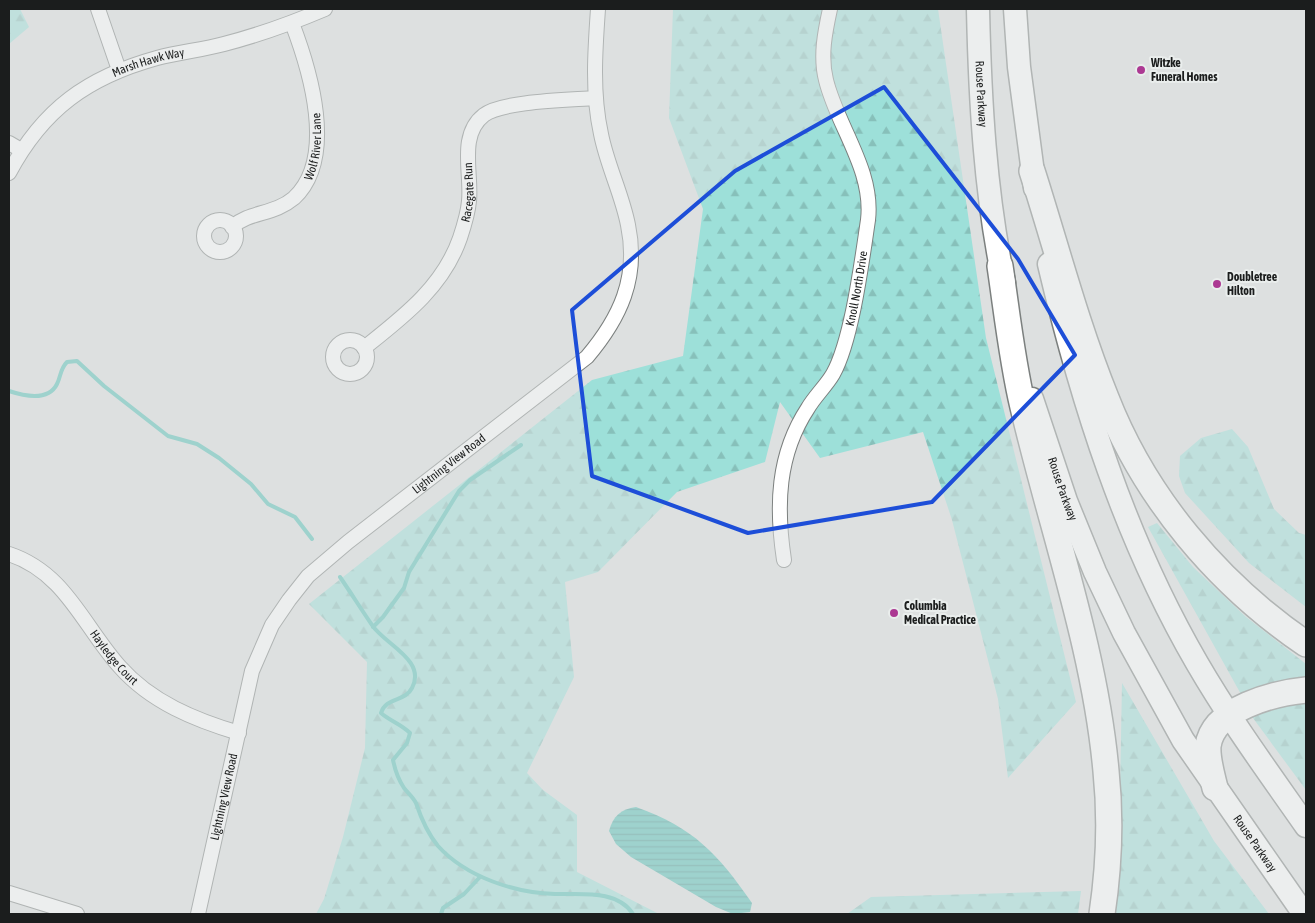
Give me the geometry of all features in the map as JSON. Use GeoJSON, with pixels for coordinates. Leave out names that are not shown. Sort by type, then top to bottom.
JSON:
{"type":"FeatureCollection","features":[{"type":"Feature","properties":{"kind":"highway"},"geometry":{"type":"LineString","coordinates":[[1032,171],[1106,399],[1144,475],[1190,539],[1217,570],[1251,602],[1306,644]]}},
{"type":"Feature","properties":{"kind":"highway"},"geometry":{"type":"LineString","coordinates":[[1000,266],[1022,405],[1088,661],[1103,743],[1106,772],[1108,848],[1102,914]]}},
{"type":"Feature","properties":{"kind":"highway"},"geometry":{"type":"LineString","coordinates":[[1215,788],[1208,745],[1214,727],[1229,715],[1253,702],[1279,693],[1306,690]]}},
{"type":"Feature","properties":{"kind":"main road","name":"Rouse Parkway"},"geometry":{"type":"LineString","coordinates":[[978,9],[979,68],[988,178],[1000,266],[1012,324],[1033,404],[1066,501],[1095,572],[1124,633],[1182,740],[1304,914]]}},
{"type":"Feature","properties":{"kind":"main road"},"geometry":{"type":"LineString","coordinates":[[1015,9],[1019,66],[1032,171],[1062,316],[1083,395],[1111,478],[1139,550],[1196,662],[1229,715],[1306,826]]}},
{"type":"Feature","properties":{"kind":"street"},"geometry":{"type":"LineString","coordinates":[[98,9],[119,70]]}},
{"type":"Feature","properties":{"kind":"street","name":"Marsh Hawk Way"},"geometry":{"type":"LineString","coordinates":[[9,173],[21,150],[38,128],[74,94],[94,81],[119,70],[158,58],[222,44],[292,23],[325,9]]}},
{"type":"Feature","properties":{"kind":"street","name":"Lightning View Road"},"geometry":{"type":"LineString","coordinates":[[198,914],[252,671],[272,625],[308,576],[348,542],[562,379],[587,357],[616,318],[625,295],[630,271],[631,245],[628,224],[605,152],[596,98],[598,9]]}},
{"type":"Feature","properties":{"kind":"street","name":"Knoll North Drive"},"geometry":{"type":"LineString","coordinates":[[784,560],[778,525],[781,476],[797,427],[808,408],[833,374],[842,350],[848,329],[868,217],[865,182],[826,79],[823,44],[830,9]]}},
{"type":"Feature","properties":{"kind":"street","name":"Wolf River Lane"},"geometry":{"type":"LineString","coordinates":[[232,227],[240,220],[270,213],[283,206],[304,185],[312,171],[317,139],[310,80],[306,60],[292,23]]}},
{"type":"Feature","properties":{"kind":"street","name":"Racegate Run"},"geometry":{"type":"LineString","coordinates":[[364,348],[416,305],[444,273],[460,239],[469,201],[468,147],[470,136],[482,116],[502,106],[596,98]]}},
{"type":"Feature","properties":{"kind":"street"},"geometry":{"type":"LineString","coordinates":[[9,143],[21,150]]}},
{"type":"Feature","properties":{"kind":"street","name":"Hayledge Court"},"geometry":{"type":"LineString","coordinates":[[9,554],[41,571],[69,596],[120,667],[141,686],[178,710],[204,723],[239,733]]}},
{"type":"Feature","properties":{"kind":"street"},"geometry":{"type":"LineString","coordinates":[[9,893],[77,914]]}},
{"type":"Feature","properties":{"kind":"highlighted area"},"geometry":{"type":"Polygon","coordinates":[[[884,87],[1018,259],[1075,355],[932,502],[748,533],[592,476],[572,310],[735,171],[884,87]]]}},
{"type":"Feature","properties":{"kind":"green space"},"geometry":{"type":"Polygon","coordinates":[[[9,9],[20,9],[29,27],[9,44],[9,9]]]}},
{"type":"Feature","properties":{"kind":"green space"},"geometry":{"type":"Polygon","coordinates":[[[673,9],[938,9],[986,338],[1076,702],[1008,778],[998,699],[952,520],[923,432],[820,458],[780,402],[765,462],[677,492],[598,572],[565,582],[574,677],[527,773],[543,790],[577,815],[577,872],[659,914],[316,914],[324,899],[343,837],[365,748],[367,662],[309,604],[592,380],[683,356],[703,209],[669,118],[673,9]]]}},
{"type":"Feature","properties":{"kind":"green space"},"geometry":{"type":"Polygon","coordinates":[[[1232,429],[1248,447],[1274,509],[1299,533],[1306,535],[1306,607],[1249,563],[1185,493],[1179,476],[1180,456],[1201,438],[1232,429]]]}},
{"type":"Feature","properties":{"kind":"green space"},"geometry":{"type":"Polygon","coordinates":[[[1157,523],[1193,567],[1246,617],[1306,664],[1306,682],[1265,685],[1242,696],[1148,527],[1157,523]]]}},
{"type":"Feature","properties":{"kind":"green space"},"geometry":{"type":"Polygon","coordinates":[[[1122,683],[1214,841],[1269,914],[1114,914],[1119,847],[1122,683]]]}},
{"type":"Feature","properties":{"kind":"green space"},"geometry":{"type":"Polygon","coordinates":[[[1306,698],[1306,790],[1250,714],[1306,698]]]}},
{"type":"Feature","properties":{"kind":"green space"},"geometry":{"type":"Polygon","coordinates":[[[1081,891],[1078,914],[847,914],[871,897],[1081,891]]]}},
{"type":"Feature","properties":{"kind":"shaded area"},"geometry":{"type":"Polygon","coordinates":[[[636,807],[674,824],[703,844],[727,870],[752,903],[750,912],[733,914],[716,907],[631,857],[616,844],[609,831],[615,817],[626,809],[636,807]]]}},
{"type":"Feature","properties":{"kind":"waterway"},"geometry":{"type":"LineString","coordinates":[[9,391],[28,396],[48,393],[57,384],[67,362],[77,361],[104,386],[168,436],[197,444],[219,458],[251,484],[268,504],[295,517],[312,539]]}},
{"type":"Feature","properties":{"kind":"waterway"},"geometry":{"type":"LineString","coordinates":[[373,627],[383,617],[404,588],[409,572],[459,491],[470,480],[521,445]]}},
{"type":"Feature","properties":{"kind":"waterway"},"geometry":{"type":"LineString","coordinates":[[340,577],[372,625],[402,653],[414,669],[415,678],[412,688],[405,696],[387,704],[381,713],[410,733],[407,743],[393,760],[400,781],[415,801],[425,826],[438,846],[449,857],[477,875],[508,887],[540,893],[586,894],[608,897],[618,900],[633,914]]}},
{"type":"Feature","properties":{"kind":"waterway"},"geometry":{"type":"LineString","coordinates":[[441,914],[443,908],[464,894],[480,877]]}},
{"type":"Feature","properties":{"kind":"place","name":"Witzke Funeral Homes"},"geometry":{"type":"Point","coordinates":[1141,70]}},
{"type":"Feature","properties":{"kind":"place","name":"Doubletree Hilton"},"geometry":{"type":"Point","coordinates":[1217,284]}},
{"type":"Feature","properties":{"kind":"place","name":"Columbia Medical Practice"},"geometry":{"type":"Point","coordinates":[894,613]}}]}
